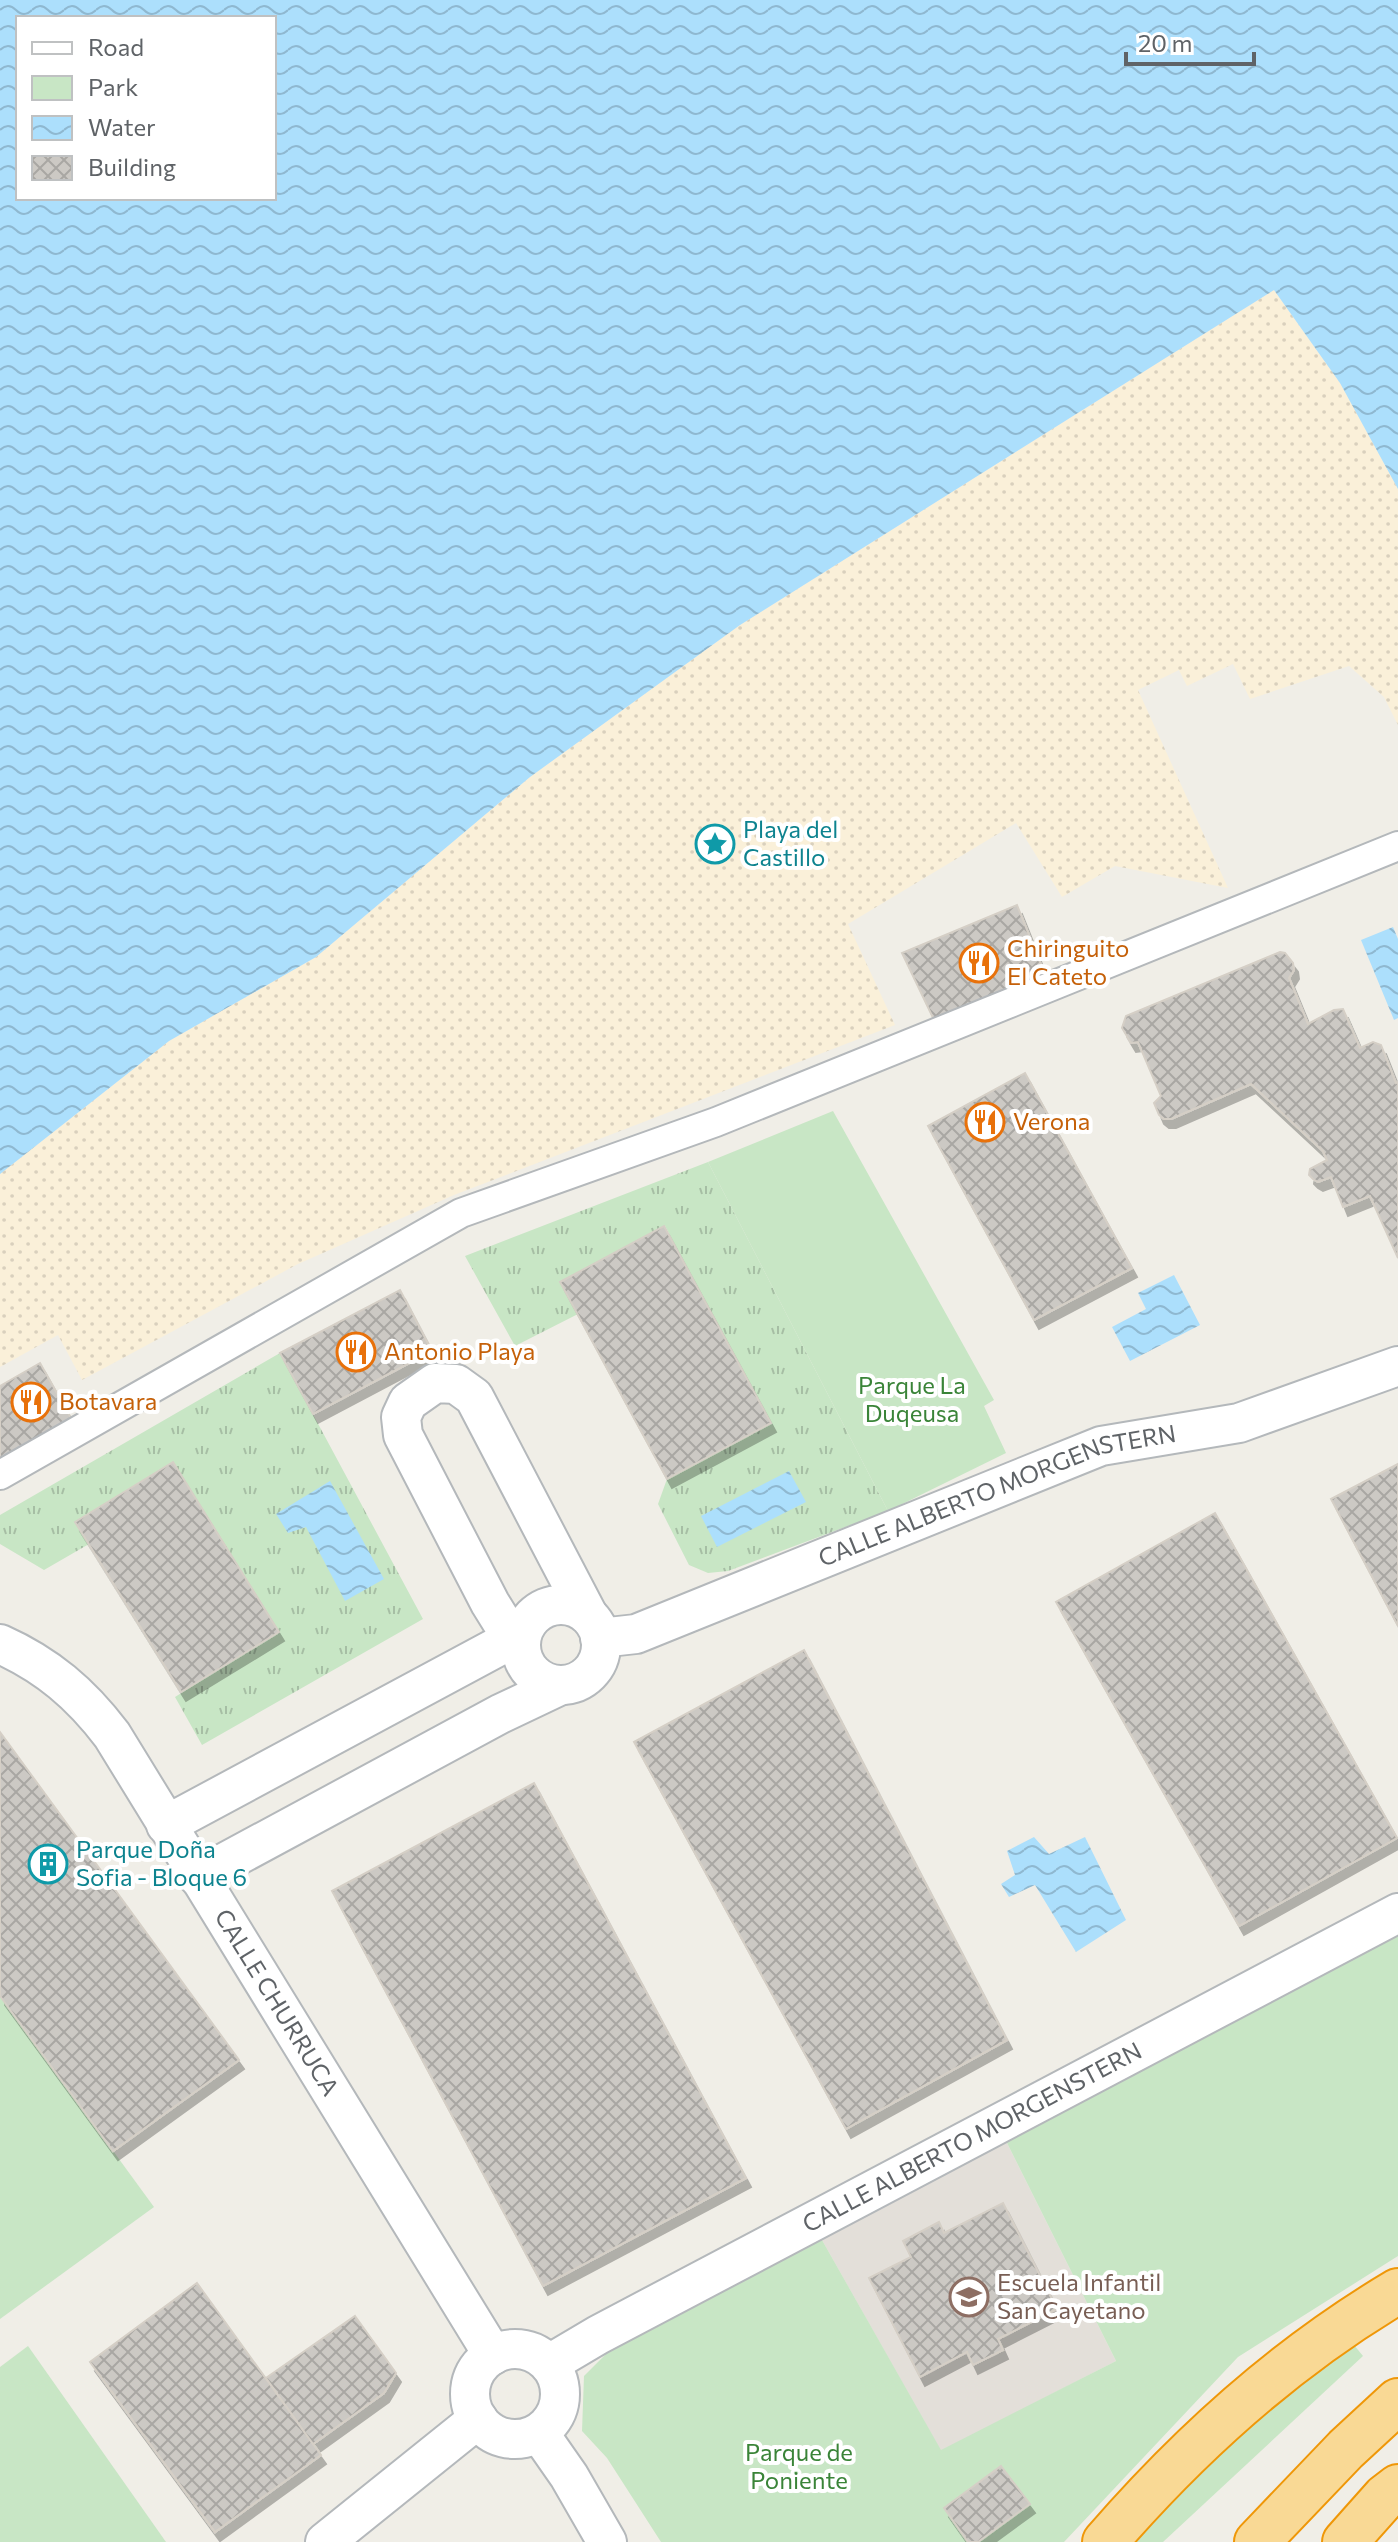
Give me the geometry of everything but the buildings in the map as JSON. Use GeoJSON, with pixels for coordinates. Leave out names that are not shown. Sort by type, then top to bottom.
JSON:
{"type":"FeatureCollection","features":[{"type":"Feature","properties":{"kind":"highway"},"geometry":{"type":"LineString","coordinates":[[1105,2542],[1158,2482],[1212,2431],[1322,2342],[1398,2291]]}},
{"type":"Feature","properties":{"kind":"highway"},"geometry":{"type":"LineString","coordinates":[[1257,2542],[1346,2449],[1398,2401]]}},
{"type":"Feature","properties":{"kind":"highway"},"geometry":{"type":"LineString","coordinates":[[1345,2542],[1398,2487]]}},
{"type":"Feature","properties":{"kind":"street"},"geometry":{"type":"LineString","coordinates":[[0,1475],[461,1213],[716,1122],[1398,846]]}},
{"type":"Feature","properties":{"kind":"street","name":"CALLE ALBERTO MORGENSTERN"},"geometry":{"type":"LineString","coordinates":[[517,1646],[531,1618],[552,1605],[565,1605],[594,1627],[636,1634],[1101,1446],[1239,1423],[1398,1366]]}},
{"type":"Feature","properties":{"kind":"street"},"geometry":{"type":"LineString","coordinates":[[435,1383],[456,1384],[474,1397],[594,1627],[600,1652],[587,1676],[575,1683],[561,1685],[547,1683],[535,1676],[490,1603],[403,1435],[401,1417],[408,1402],[435,1383]]}},
{"type":"Feature","properties":{"kind":"street","name":"CALLE CHURRUCA"},"geometry":{"type":"LineString","coordinates":[[0,1644],[26,1655],[51,1672],[90,1705],[112,1735],[493,2355]]}},
{"type":"Feature","properties":{"kind":"street"},"geometry":{"type":"LineString","coordinates":[[166,1825],[517,1646]]}},
{"type":"Feature","properties":{"kind":"street"},"geometry":{"type":"LineString","coordinates":[[198,1877],[500,1714],[561,1685]]}},
{"type":"Feature","properties":{"kind":"street","name":"CALLE ALBERTO MORGENSTERN"},"geometry":{"type":"LineString","coordinates":[[549,2364],[598,2335],[1398,1913]]}},
{"type":"Feature","properties":{"kind":"street"},"geometry":{"type":"LineString","coordinates":[[507,2350],[523,2350],[549,2364],[561,2393],[551,2423],[539,2433],[526,2438],[513,2439],[487,2430],[472,2406],[474,2377],[482,2365],[493,2355],[507,2350]]}},
{"type":"Feature","properties":{"kind":"street"},"geometry":{"type":"LineString","coordinates":[[325,2542],[478,2419]]}},
{"type":"Feature","properties":{"kind":"street"},"geometry":{"type":"LineString","coordinates":[[539,2433],[569,2476],[607,2542]]}},
{"type":"Feature","properties":{"kind":"shaded area","name":"Escuela Infantil San Cayetano"},"geometry":{"type":"Polygon","coordinates":[[[1004,2137],[1116,2361],[941,2451],[818,2233],[1004,2137]]]}},
{"type":"Feature","properties":{"kind":"green space","name":"Parque La Duqeusa"},"geometry":{"type":"Polygon","coordinates":[[[833,1111],[994,1400],[984,1406],[1006,1453],[888,1511],[708,1162],[833,1111]]]}},
{"type":"Feature","properties":{"kind":"green space"},"geometry":{"type":"Polygon","coordinates":[[[708,1162],[888,1511],[728,1571],[708,1573],[689,1565],[658,1504],[667,1479],[771,1423],[665,1226],[561,1282],[578,1314],[515,1346],[465,1256],[708,1162]]]}},
{"type":"Feature","properties":{"kind":"green space"},"geometry":{"type":"Polygon","coordinates":[[[280,1353],[423,1619],[202,1745],[175,1697],[278,1632],[173,1462],[75,1522],[89,1544],[44,1570],[0,1544],[0,1515],[280,1353]]]}},
{"type":"Feature","properties":{"kind":"green space","name":"Parque de Poniente"},"geometry":{"type":"Polygon","coordinates":[[[1398,1928],[1398,2256],[1238,2357],[1064,2542],[661,2542],[607,2458],[582,2431],[584,2376],[627,2333],[818,2233],[941,2450],[1116,2361],[1004,2137],[1398,1928]]]}},
{"type":"Feature","properties":{"kind":"green space"},"geometry":{"type":"Polygon","coordinates":[[[0,1996],[154,2207],[0,2319],[0,1996]]]}},
{"type":"Feature","properties":{"kind":"green space"},"geometry":{"type":"Polygon","coordinates":[[[1349,2339],[1363,2356],[1163,2542],[1127,2542],[1138,2528],[1349,2339]]]}},
{"type":"Feature","properties":{"kind":"green space"},"geometry":{"type":"Polygon","coordinates":[[[28,2346],[166,2542],[0,2542],[0,2367],[28,2346]]]}},
{"type":"Feature","properties":{"kind":"sand","name":"Playa del Castillo"},"geometry":{"type":"Polygon","coordinates":[[[1274,290],[1340,383],[1398,489],[1398,725],[1384,697],[1349,666],[1250,699],[1233,664],[1187,686],[1179,670],[1138,690],[1228,888],[1115,866],[1062,897],[1016,823],[848,924],[895,1025],[454,1195],[298,1264],[82,1380],[58,1335],[0,1367],[0,1174],[169,1041],[316,957],[530,777],[740,625],[1274,290]]]}},
{"type":"Feature","properties":{"kind":"water"},"geometry":{"type":"Polygon","coordinates":[[[0,0],[1398,0],[1398,489],[1340,383],[1274,290],[740,625],[530,777],[316,957],[169,1041],[0,1174],[0,0]]]}},
{"type":"Feature","properties":{"kind":"water"},"geometry":{"type":"Polygon","coordinates":[[[1393,927],[1398,939],[1398,1018],[1394,1020],[1361,940],[1393,927]]]}},
{"type":"Feature","properties":{"kind":"water"},"geometry":{"type":"Polygon","coordinates":[[[1174,1275],[1200,1325],[1130,1361],[1112,1327],[1146,1309],[1138,1293],[1174,1275]]]}},
{"type":"Feature","properties":{"kind":"water"},"geometry":{"type":"Polygon","coordinates":[[[789,1471],[806,1502],[717,1547],[701,1516],[789,1471]]]}},
{"type":"Feature","properties":{"kind":"water"},"geometry":{"type":"Polygon","coordinates":[[[330,1481],[384,1579],[345,1601],[306,1527],[288,1533],[276,1514],[330,1481]]]}},
{"type":"Feature","properties":{"kind":"water"},"geometry":{"type":"Polygon","coordinates":[[[1034,1837],[1049,1854],[1085,1837],[1126,1920],[1076,1952],[1035,1885],[1009,1897],[1001,1884],[1015,1875],[1007,1851],[1034,1837]]]}},
{"type":"Feature","properties":{"kind":"place","name":"Playa del Castillo"},"geometry":{"type":"Point","coordinates":[715,844]}},
{"type":"Feature","properties":{"kind":"place","name":"Chiringuito El Cateto"},"geometry":{"type":"Point","coordinates":[979,963]}},
{"type":"Feature","properties":{"kind":"place","name":"Verona"},"geometry":{"type":"Point","coordinates":[985,1122]}},
{"type":"Feature","properties":{"kind":"place","name":"Antonio Playa"},"geometry":{"type":"Point","coordinates":[356,1352]}},
{"type":"Feature","properties":{"kind":"place","name":"Botavara"},"geometry":{"type":"Point","coordinates":[31,1402]}},
{"type":"Feature","properties":{"kind":"place","name":"Parque Doña Sofia - Bloque 6"},"geometry":{"type":"Point","coordinates":[48,1864]}},
{"type":"Feature","properties":{"kind":"place","name":"Escuela Infantil San Cayetano"},"geometry":{"type":"Point","coordinates":[969,2297]}}]}
